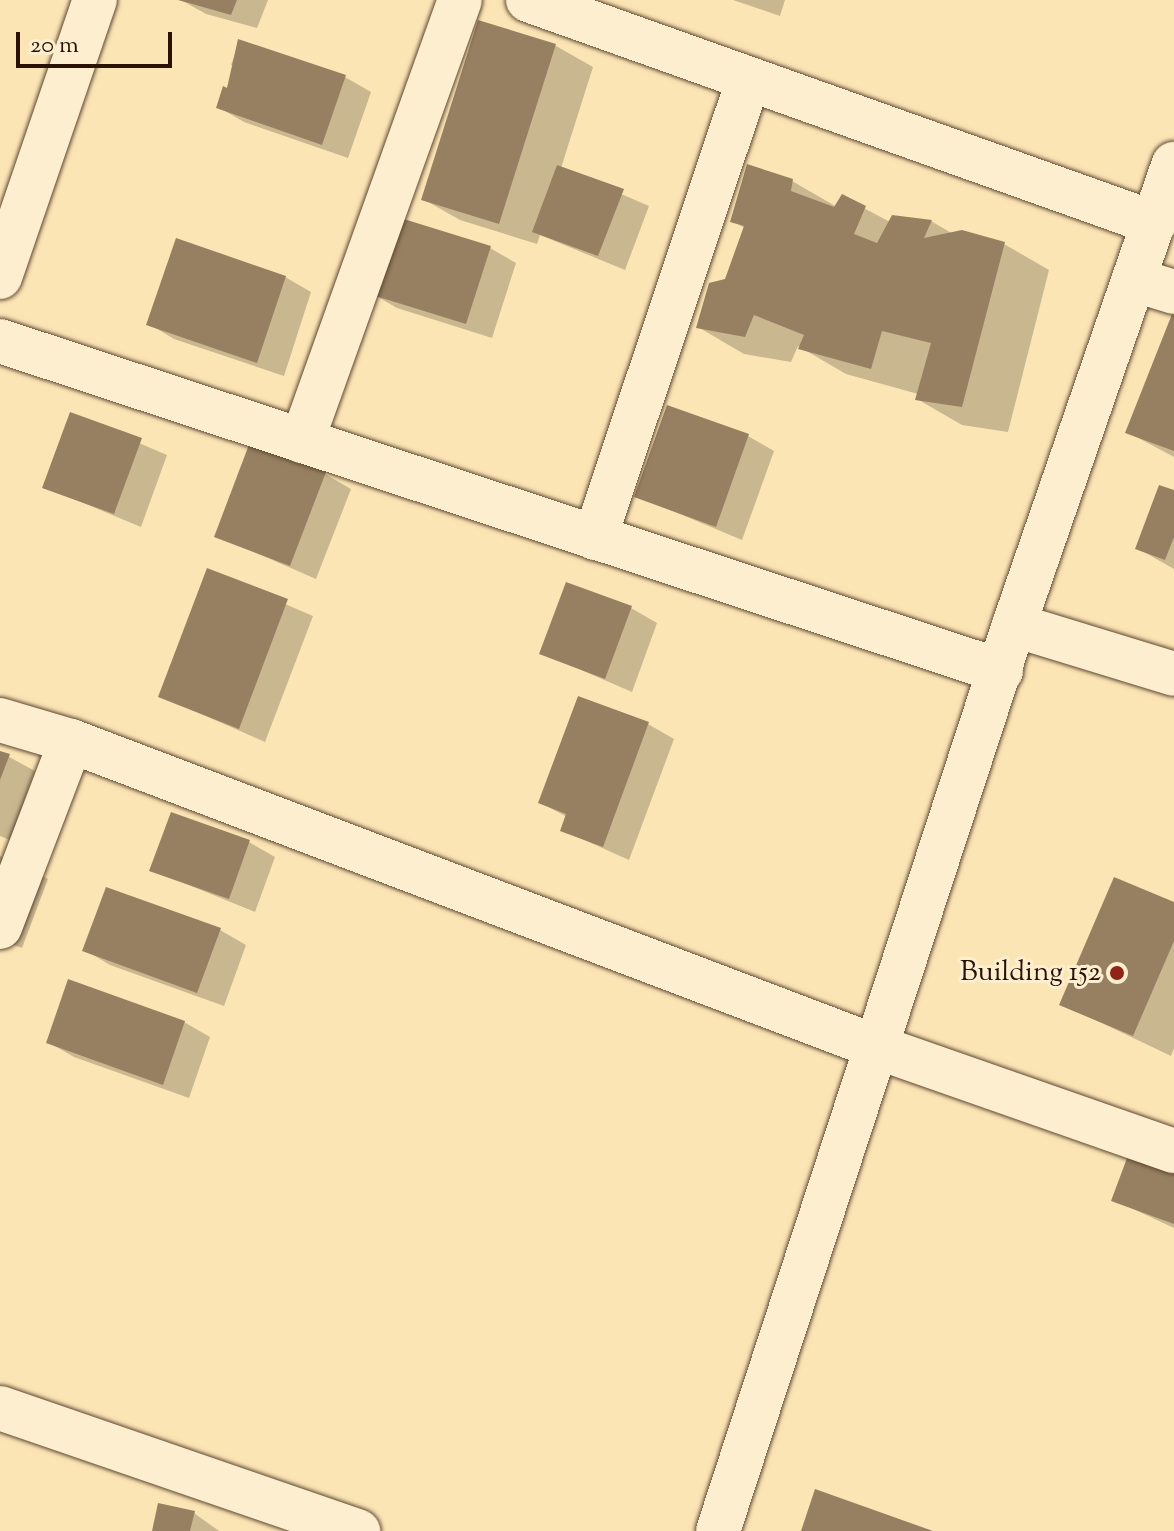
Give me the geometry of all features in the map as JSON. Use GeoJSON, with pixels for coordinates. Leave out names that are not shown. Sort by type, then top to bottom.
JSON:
{"type":"FeatureCollection","features":[{"type":"Feature","properties":{"kind":"street"},"geometry":{"type":"LineString","coordinates":[[0,277],[95,0]]}},
{"type":"Feature","properties":{"kind":"street"},"geometry":{"type":"LineString","coordinates":[[302,441],[460,0]]}},
{"type":"Feature","properties":{"kind":"street"},"geometry":{"type":"LineString","coordinates":[[528,0],[1154,223]]}},
{"type":"Feature","properties":{"kind":"street"},"geometry":{"type":"LineString","coordinates":[[595,538],[749,79]]}},
{"type":"Feature","properties":{"kind":"street"},"geometry":{"type":"LineString","coordinates":[[718,1531],[1014,625],[1154,286],[1154,223],[1174,164]]}},
{"type":"Feature","properties":{"kind":"street"},"geometry":{"type":"LineString","coordinates":[[0,341],[1001,671]]}},
{"type":"Feature","properties":{"kind":"street"},"geometry":{"type":"LineString","coordinates":[[1014,625],[1174,674]]}},
{"type":"Feature","properties":{"kind":"street"},"geometry":{"type":"LineString","coordinates":[[0,720],[71,741],[874,1046],[1174,1151]]}},
{"type":"Feature","properties":{"kind":"street"},"geometry":{"type":"LineString","coordinates":[[0,927],[71,741]]}},
{"type":"Feature","properties":{"kind":"street"},"geometry":{"type":"LineString","coordinates":[[0,1408],[358,1531]]}},
{"type":"Feature","properties":{"kind":"building"},"geometry":{"type":"Polygon","coordinates":[[[178,0],[237,0],[231,15],[178,0]]]}},
{"type":"Feature","properties":{"kind":"building"},"geometry":{"type":"Polygon","coordinates":[[[478,20],[556,44],[499,224],[421,200],[478,20]]]}},
{"type":"Feature","properties":{"kind":"building"},"geometry":{"type":"Polygon","coordinates":[[[238,39],[346,75],[322,145],[216,108],[223,86],[227,88],[238,39]]]}},
{"type":"Feature","properties":{"kind":"building"},"geometry":{"type":"Polygon","coordinates":[[[747,164],[793,179],[791,191],[834,207],[842,194],[866,206],[854,234],[877,243],[892,215],[932,220],[924,238],[962,230],[1005,242],[962,407],[915,400],[931,343],[882,331],[871,369],[798,349],[804,335],[754,315],[745,337],[696,328],[709,283],[725,279],[744,226],[730,222],[747,164]]]}},
{"type":"Feature","properties":{"kind":"building"},"geometry":{"type":"Polygon","coordinates":[[[557,165],[624,189],[598,256],[532,232],[557,165]]]}},
{"type":"Feature","properties":{"kind":"building"},"geometry":{"type":"Polygon","coordinates":[[[394,216],[491,246],[466,324],[369,294],[394,216]]]}},
{"type":"Feature","properties":{"kind":"building"},"geometry":{"type":"Polygon","coordinates":[[[176,238],[286,276],[257,363],[146,325],[176,238]]]}},
{"type":"Feature","properties":{"kind":"building"},"geometry":{"type":"Polygon","coordinates":[[[1174,309],[1174,451],[1125,433],[1174,309]]]}},
{"type":"Feature","properties":{"kind":"building"},"geometry":{"type":"Polygon","coordinates":[[[667,405],[749,434],[716,527],[634,497],[667,405]]]}},
{"type":"Feature","properties":{"kind":"building"},"geometry":{"type":"Polygon","coordinates":[[[70,412],[142,438],[114,514],[42,488],[70,412]]]}},
{"type":"Feature","properties":{"kind":"building"},"geometry":{"type":"Polygon","coordinates":[[[250,442],[326,472],[290,566],[214,537],[250,442]]]}},
{"type":"Feature","properties":{"kind":"building"},"geometry":{"type":"Polygon","coordinates":[[[1159,485],[1174,490],[1174,537],[1165,560],[1135,549],[1159,485]]]}},
{"type":"Feature","properties":{"kind":"building"},"geometry":{"type":"Polygon","coordinates":[[[207,568],[288,599],[239,729],[158,697],[207,568]]]}},
{"type":"Feature","properties":{"kind":"building"},"geometry":{"type":"Polygon","coordinates":[[[566,582],[632,606],[605,679],[539,654],[566,582]]]}},
{"type":"Feature","properties":{"kind":"building"},"geometry":{"type":"Polygon","coordinates":[[[578,696],[649,722],[603,847],[560,831],[566,814],[538,803],[578,696]]]}},
{"type":"Feature","properties":{"kind":"building"},"geometry":{"type":"Polygon","coordinates":[[[0,751],[10,754],[0,780],[0,751]]]}},
{"type":"Feature","properties":{"kind":"building"},"geometry":{"type":"Polygon","coordinates":[[[171,812],[250,840],[229,899],[149,871],[171,812]]]}},
{"type":"Feature","properties":{"kind":"building","name":"Building 152"},"geometry":{"type":"Polygon","coordinates":[[[1114,877],[1174,902],[1174,941],[1133,1036],[1059,1005],[1114,877]]]}},
{"type":"Feature","properties":{"kind":"building"},"geometry":{"type":"Polygon","coordinates":[[[106,887],[221,928],[197,993],[82,951],[106,887]]]}},
{"type":"Feature","properties":{"kind":"building"},"geometry":{"type":"Polygon","coordinates":[[[68,979],[185,1021],[163,1085],[46,1043],[68,979]]]}},
{"type":"Feature","properties":{"kind":"building"},"geometry":{"type":"Polygon","coordinates":[[[1130,1150],[1174,1167],[1174,1224],[1111,1201],[1130,1150]]]}},
{"type":"Feature","properties":{"kind":"building"},"geometry":{"type":"Polygon","coordinates":[[[815,1489],[933,1531],[801,1531],[815,1489]]]}},
{"type":"Feature","properties":{"kind":"building"},"geometry":{"type":"Polygon","coordinates":[[[158,1503],[195,1511],[190,1531],[152,1531],[158,1503]]]}},
{"type":"Feature","properties":{"kind":"place","name":"Building 152"},"geometry":{"type":"Point","coordinates":[1117,973]}}]}
